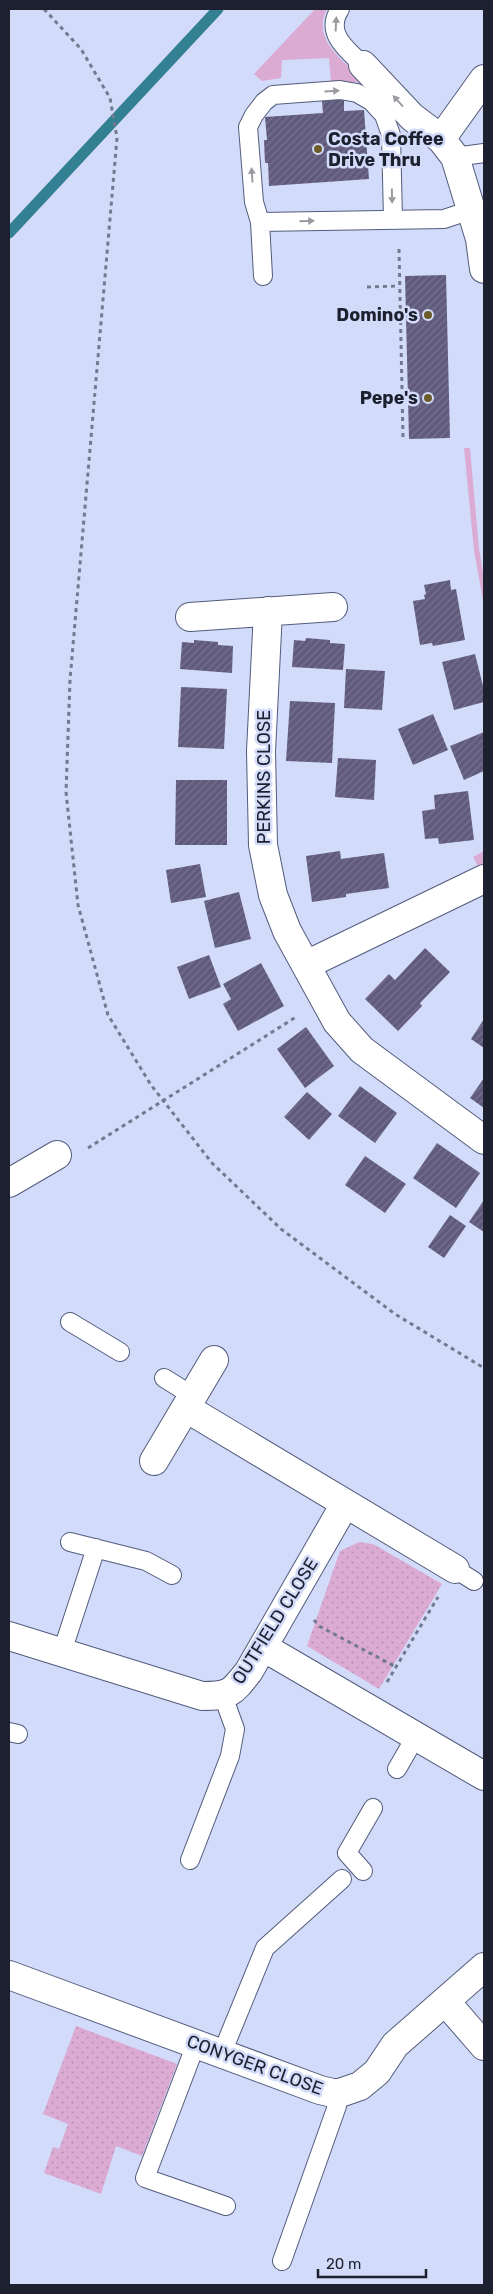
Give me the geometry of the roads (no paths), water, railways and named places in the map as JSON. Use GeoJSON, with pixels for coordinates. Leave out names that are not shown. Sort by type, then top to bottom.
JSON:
{"type":"FeatureCollection","features":[{"type":"Feature","properties":{"kind":"street"},"geometry":{"type":"LineString","coordinates":[[364,65],[412,117],[448,148],[480,239],[484,269]]}},
{"type":"Feature","properties":{"kind":"street"},"geometry":{"type":"LineString","coordinates":[[448,148],[484,79]]}},
{"type":"Feature","properties":{"kind":"street"},"geometry":{"type":"LineString","coordinates":[[190,617],[333,607]]}},
{"type":"Feature","properties":{"kind":"street","name":"PERKINS CLOSE"},"geometry":{"type":"LineString","coordinates":[[268,611],[261,751],[263,845],[273,894],[287,931],[336,1022],[362,1050],[484,1140]]}},
{"type":"Feature","properties":{"kind":"street"},"geometry":{"type":"LineString","coordinates":[[306,965],[484,879]]}},
{"type":"Feature","properties":{"kind":"street"},"geometry":{"type":"LineString","coordinates":[[9,1183],[58,1155]]}},
{"type":"Feature","properties":{"kind":"street"},"geometry":{"type":"LineString","coordinates":[[154,1461],[214,1360]]}},
{"type":"Feature","properties":{"kind":"street"},"geometry":{"type":"LineString","coordinates":[[189,1402],[345,1504],[465,1575]]}},
{"type":"Feature","properties":{"kind":"street","name":"OUTFIELD CLOSE"},"geometry":{"type":"LineString","coordinates":[[9,1636],[202,1696],[223,1696],[236,1688],[263,1647],[345,1504]]}},
{"type":"Feature","properties":{"kind":"street"},"geometry":{"type":"LineString","coordinates":[[263,1647],[484,1776]]}},
{"type":"Feature","properties":{"kind":"street","name":"CONYGER CLOSE"},"geometry":{"type":"LineString","coordinates":[[9,1975],[320,2090],[337,2094],[360,2086],[377,2072],[395,2045],[484,1967]]}},
{"type":"Feature","properties":{"kind":"street"},"geometry":{"type":"LineString","coordinates":[[445,2001],[484,2046]]}},
{"type":"Feature","properties":{"kind":"lane"},"geometry":{"type":"LineString","coordinates":[[340,9],[336,14],[334,30],[343,46],[364,65]]}},
{"type":"Feature","properties":{"kind":"lane"},"geometry":{"type":"LineString","coordinates":[[263,276],[260,222],[254,202],[248,127],[254,114],[273,95],[340,90],[357,93],[371,101],[384,116],[391,135],[393,220]]}},
{"type":"Feature","properties":{"kind":"lane"},"geometry":{"type":"LineString","coordinates":[[448,148],[484,153]]}},
{"type":"Feature","properties":{"kind":"lane"},"geometry":{"type":"LineString","coordinates":[[260,222],[444,219],[471,210]]}},
{"type":"Feature","properties":{"kind":"lane"},"geometry":{"type":"LineString","coordinates":[[70,1322],[120,1352]]}},
{"type":"Feature","properties":{"kind":"lane"},"geometry":{"type":"LineString","coordinates":[[164,1378],[189,1402]]}},
{"type":"Feature","properties":{"kind":"lane"},"geometry":{"type":"LineString","coordinates":[[70,1542],[146,1561],[172,1576]]}},
{"type":"Feature","properties":{"kind":"lane"},"geometry":{"type":"LineString","coordinates":[[62,1652],[96,1548]]}},
{"type":"Feature","properties":{"kind":"lane"},"geometry":{"type":"LineString","coordinates":[[190,1860],[230,1756],[235,1729],[223,1696]]}},
{"type":"Feature","properties":{"kind":"lane"},"geometry":{"type":"LineString","coordinates":[[397,1769],[416,1736]]}},
{"type":"Feature","properties":{"kind":"lane"},"geometry":{"type":"LineString","coordinates":[[363,1871],[347,1853],[373,1808]]}},
{"type":"Feature","properties":{"kind":"lane"},"geometry":{"type":"LineString","coordinates":[[222,2053],[265,1948],[342,1879]]}},
{"type":"Feature","properties":{"kind":"lane"},"geometry":{"type":"LineString","coordinates":[[196,2044],[145,2178],[226,2206]]}},
{"type":"Feature","properties":{"kind":"lane"},"geometry":{"type":"LineString","coordinates":[[282,2260],[338,2106],[337,2094]]}},
{"type":"Feature","properties":{"kind":"waterway"},"geometry":{"type":"LineString","coordinates":[[9,233],[218,9]]}},
{"type":"Feature","properties":{"kind":"place","name":"Costa Coffee Drive Thru"},"geometry":{"type":"Point","coordinates":[318,149]}},
{"type":"Feature","properties":{"kind":"place","name":"Domino's"},"geometry":{"type":"Point","coordinates":[428,315]}},
{"type":"Feature","properties":{"kind":"place","name":"Pepe's"},"geometry":{"type":"Point","coordinates":[428,398]}}]}
